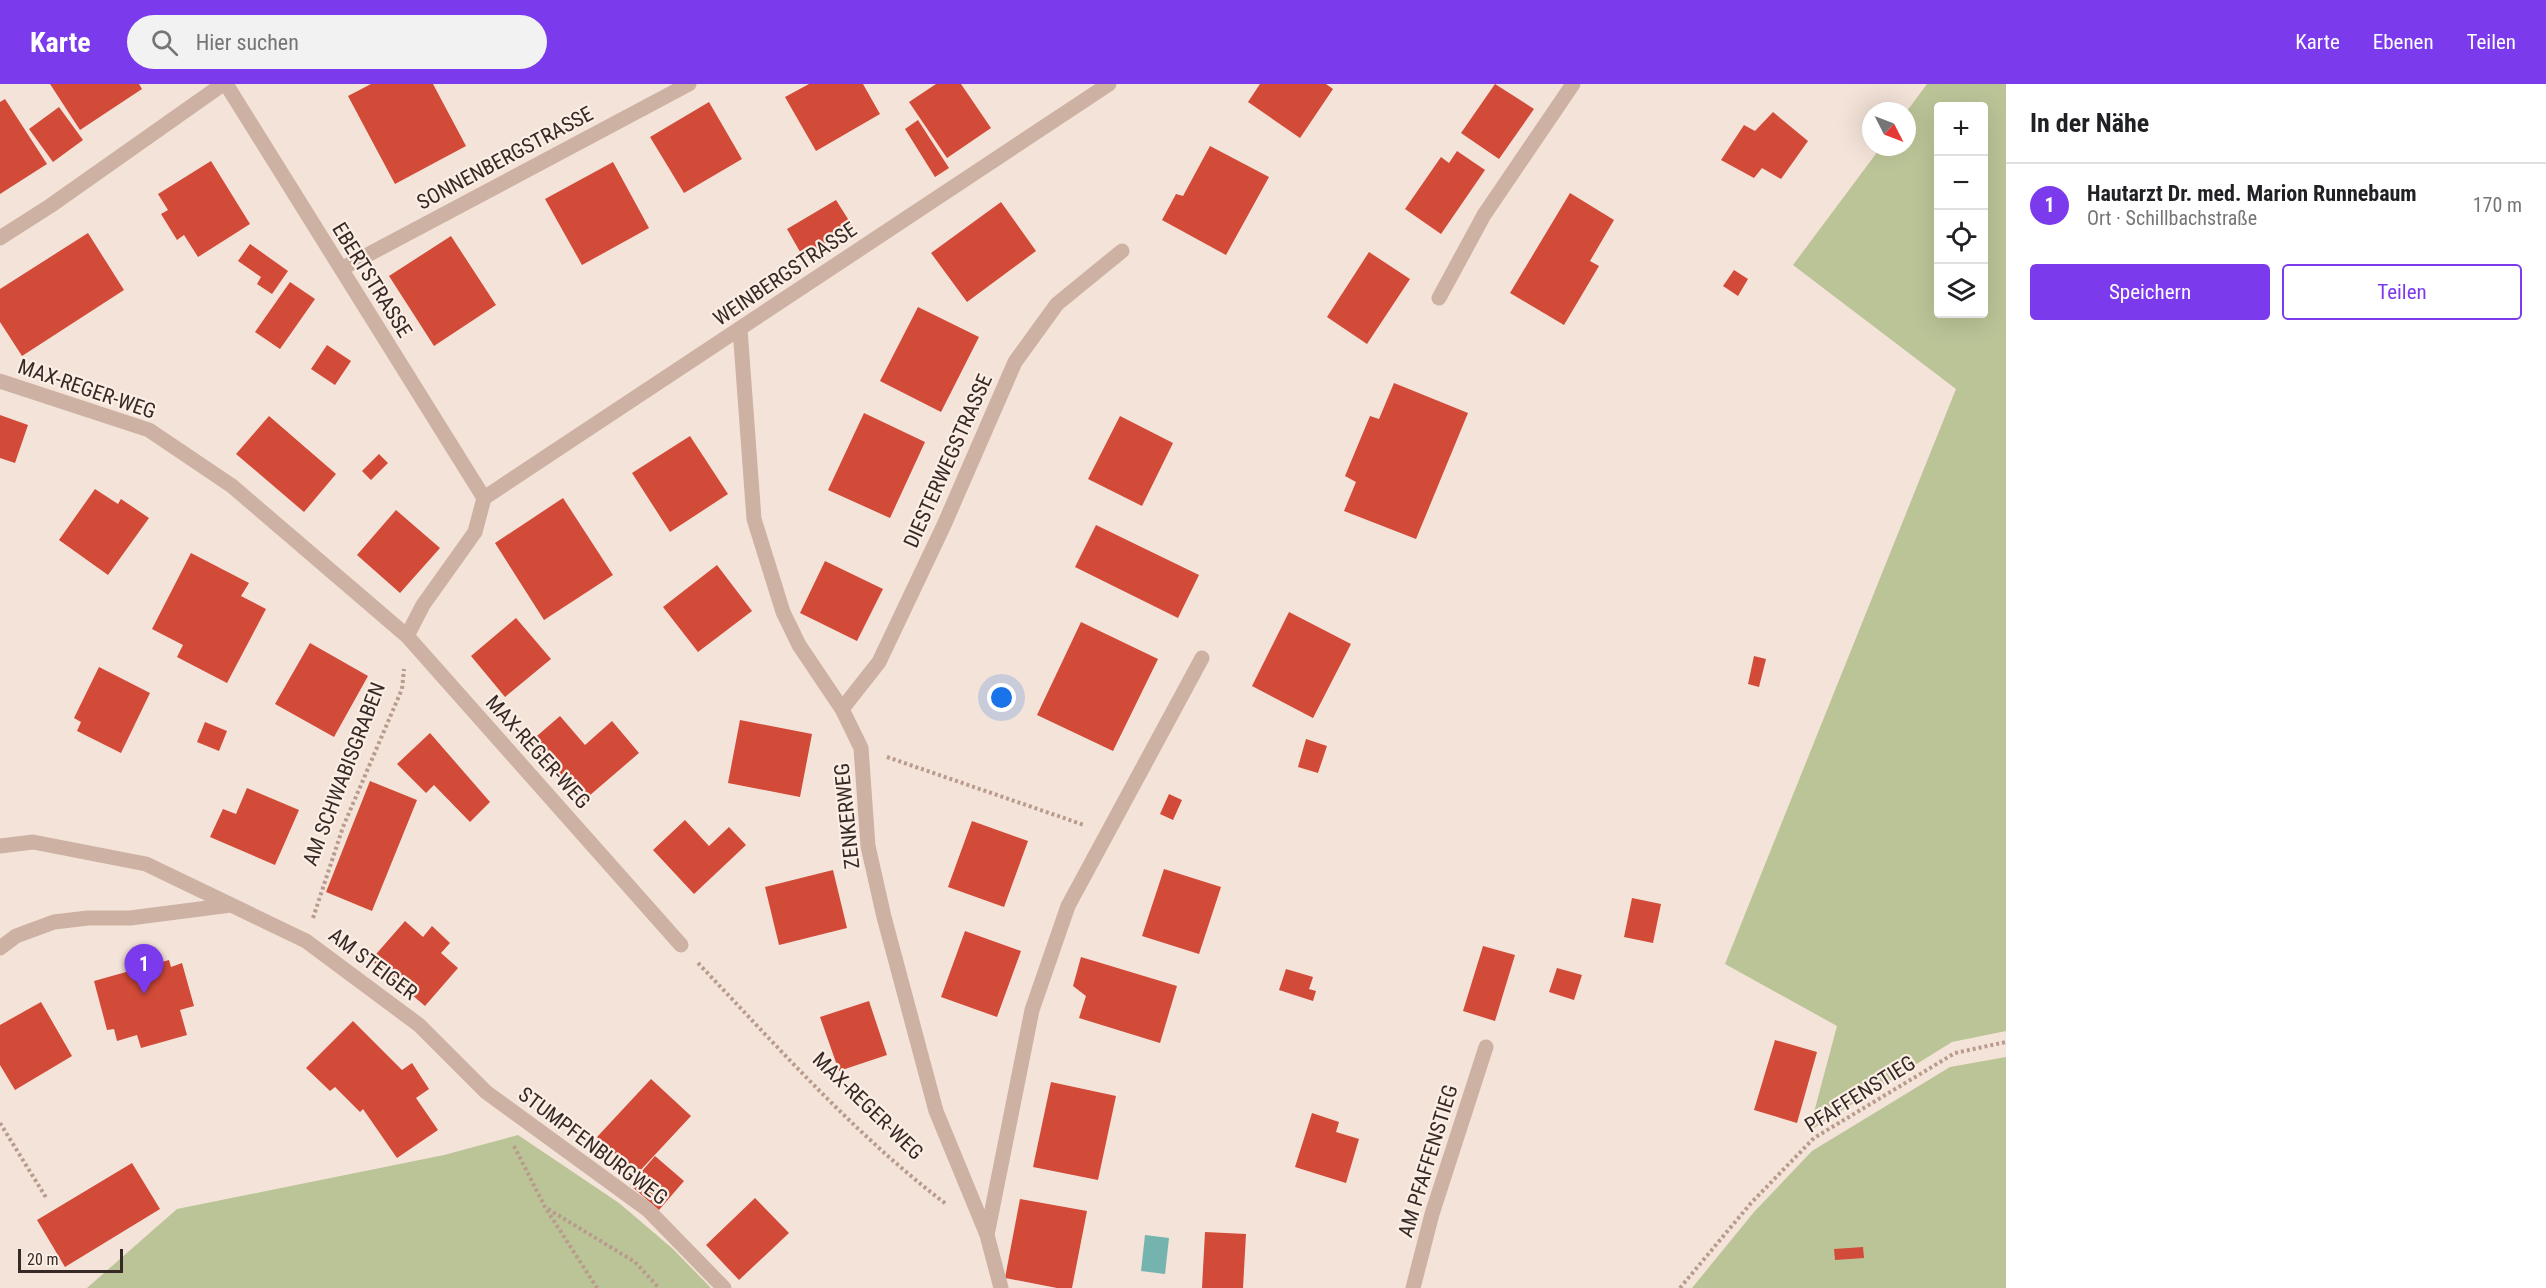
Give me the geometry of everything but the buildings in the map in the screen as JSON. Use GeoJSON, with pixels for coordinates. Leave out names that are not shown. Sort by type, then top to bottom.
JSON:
{"type":"FeatureCollection","features":[{"type":"Feature","properties":{"kind":"street"},"geometry":{"type":"LineString","coordinates":[[0,238],[50,206],[224,84]]}},
{"type":"Feature","properties":{"kind":"street","name":"EBERTSTRASSE"},"geometry":{"type":"LineString","coordinates":[[224,84],[484,498]]}},
{"type":"Feature","properties":{"kind":"street","name":"SONNENBERGSTRASSE"},"geometry":{"type":"LineString","coordinates":[[341,269],[689,84]]}},
{"type":"Feature","properties":{"kind":"street","name":"WEINBERGSTRASSE"},"geometry":{"type":"LineString","coordinates":[[484,498],[1109,84]]}},
{"type":"Feature","properties":{"kind":"street"},"geometry":{"type":"LineString","coordinates":[[1439,297],[1484,214],[1573,84]]}},
{"type":"Feature","properties":{"kind":"street","name":"DIESTERWEGSTRASSE"},"geometry":{"type":"LineString","coordinates":[[842,709],[879,662],[944,525],[1014,362],[1057,304],[1122,251]]}},
{"type":"Feature","properties":{"kind":"street","name":"ZENKERWEG"},"geometry":{"type":"LineString","coordinates":[[740,329],[754,519],[783,612],[800,645],[842,709],[861,748],[868,846],[884,917],[936,1111],[987,1235],[1001,1288]]}},
{"type":"Feature","properties":{"kind":"street","name":"MAX-REGER-WEG"},"geometry":{"type":"LineString","coordinates":[[0,381],[149,430],[232,486],[407,636],[681,945]]}},
{"type":"Feature","properties":{"kind":"street"},"geometry":{"type":"LineString","coordinates":[[407,636],[423,604],[475,532],[484,498]]}},
{"type":"Feature","properties":{"kind":"street","name":"ZENKERWEG"},"geometry":{"type":"LineString","coordinates":[[987,1235],[1032,1010],[1068,906],[1202,658]]}},
{"type":"Feature","properties":{"kind":"street","name":"AM STEIGER"},"geometry":{"type":"LineString","coordinates":[[0,846],[33,842],[146,864],[306,940],[419,1025],[486,1092]]}},
{"type":"Feature","properties":{"kind":"street"},"geometry":{"type":"LineString","coordinates":[[0,948],[16,936],[54,922],[88,918],[130,918],[231,905]]}},
{"type":"Feature","properties":{"kind":"street","name":"AM PFAFFENSTIEG"},"geometry":{"type":"LineString","coordinates":[[1413,1288],[1432,1214],[1486,1047]]}},
{"type":"Feature","properties":{"kind":"street","name":"STUMPFENBURGWEG"},"geometry":{"type":"LineString","coordinates":[[486,1092],[648,1210],[724,1288]]}},
{"type":"Feature","properties":{"kind":"path","name":"AM SCHWABISGRABEN"},"geometry":{"type":"LineString","coordinates":[[306,940],[343,827],[402,689],[407,636]]}},
{"type":"Feature","properties":{"kind":"path"},"geometry":{"type":"LineString","coordinates":[[861,748],[1107,833]]}},
{"type":"Feature","properties":{"kind":"path","name":"MAX-REGER-WEG"},"geometry":{"type":"LineString","coordinates":[[681,945],[844,1118],[913,1179],[950,1207]]}},
{"type":"Feature","properties":{"kind":"path","name":"PFAFFENSTIEG"},"geometry":{"type":"LineString","coordinates":[[1680,1288],[1751,1203],[1814,1138],[1955,1053],[2006,1042]]}},
{"type":"Feature","properties":{"kind":"path"},"geometry":{"type":"LineString","coordinates":[[0,1123],[46,1199]]}},
{"type":"Feature","properties":{"kind":"path"},"geometry":{"type":"LineString","coordinates":[[513,1144],[545,1207],[597,1288]]}},
{"type":"Feature","properties":{"kind":"path"},"geometry":{"type":"LineString","coordinates":[[545,1207],[635,1262],[659,1288]]}},
{"type":"Feature","properties":{"kind":"green space"},"geometry":{"type":"Polygon","coordinates":[[[1927,84],[2006,84],[2006,1031],[1952,1042],[1809,1131],[1837,1026],[1725,964],[1956,389],[1793,265],[1874,156],[1916,156],[1916,102],[1914,102],[1927,84]]]}},
{"type":"Feature","properties":{"kind":"green space"},"geometry":{"type":"Polygon","coordinates":[[[2006,1057],[2006,1288],[1692,1288],[1754,1212],[1812,1151],[1950,1067],[2006,1057]]]}},
{"type":"Feature","properties":{"kind":"green space"},"geometry":{"type":"Polygon","coordinates":[[[518,1135],[619,1203],[673,1249],[711,1288],[87,1288],[177,1209],[444,1155],[518,1135]]]}},
{"type":"Feature","properties":{"kind":"water"},"geometry":{"type":"Polygon","coordinates":[[[1145,1235],[1169,1238],[1165,1274],[1141,1271],[1145,1235]]]}},
{"type":"Feature","properties":{"kind":"place","name":"Hautarzt Dr. med. Marion Runnebaum"},"geometry":{"type":"Point","coordinates":[144,994]}}]}
